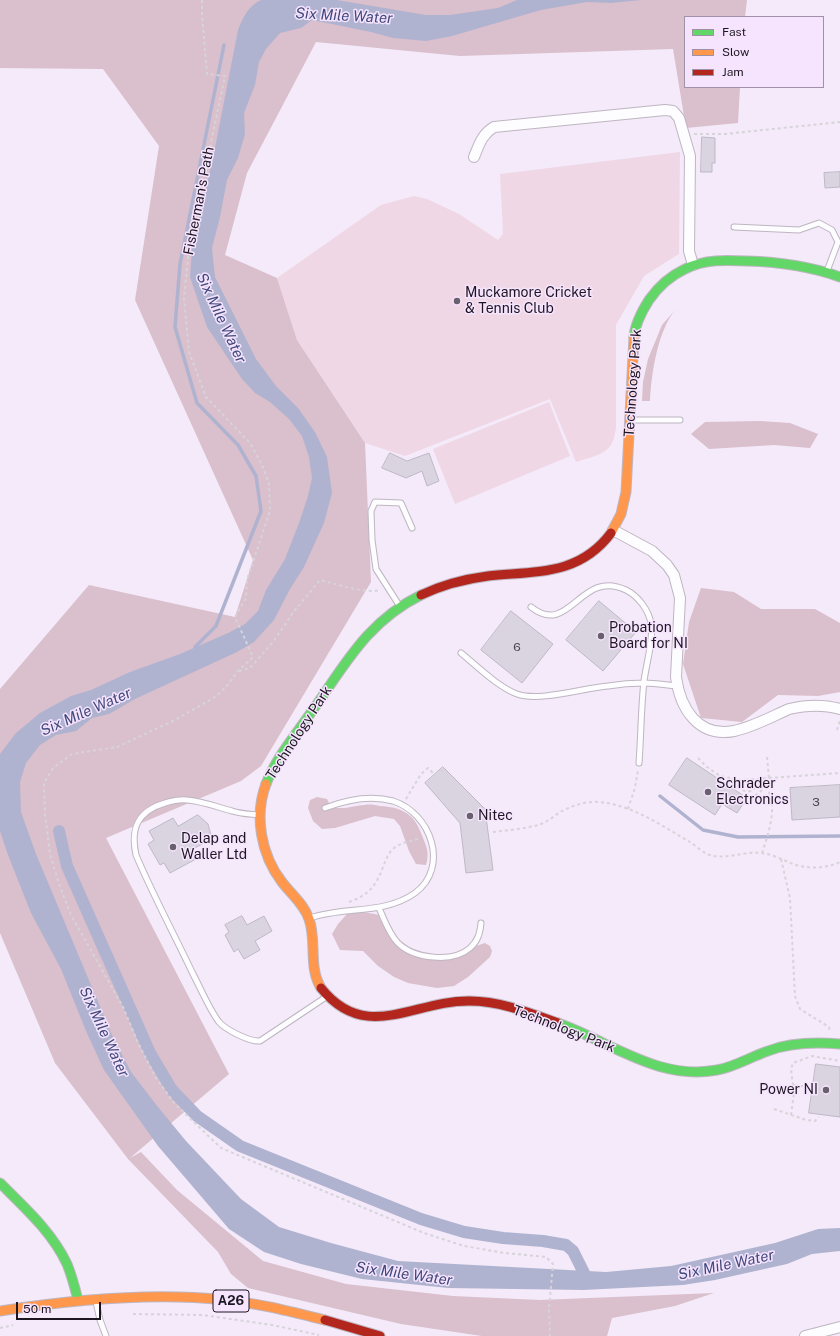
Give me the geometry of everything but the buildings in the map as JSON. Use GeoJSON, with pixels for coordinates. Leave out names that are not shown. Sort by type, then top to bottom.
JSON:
{"type":"FeatureCollection","features":[{"type":"Feature","properties":{"kind":"main road","name":"Technology Park"},"geometry":{"type":"LineString","coordinates":[[840,277],[804,266],[778,262],[722,260],[693,265],[673,275],[657,289],[642,309],[637,322],[633,348],[625,498],[623,508],[613,530],[594,552],[575,565],[544,572],[470,579],[430,590],[400,606],[376,625],[356,648],[281,755],[267,782],[262,798],[260,815],[262,839],[274,871],[305,908],[309,919],[312,929],[313,967],[318,981],[336,1003],[355,1013],[373,1017],[395,1015],[430,1005],[454,1002],[486,1002],[508,1007],[555,1022],[601,1041],[645,1062],[677,1071],[695,1072],[722,1069],[734,1066],[771,1049],[798,1044],[816,1042],[840,1044]]}},
{"type":"Feature","properties":{"kind":"main road"},"geometry":{"type":"LineString","coordinates":[[0,1183],[49,1234],[71,1271],[78,1300]]}},
{"type":"Feature","properties":{"kind":"main road","name":"A26"},"geometry":{"type":"LineString","coordinates":[[0,1311],[32,1305],[78,1300],[199,1298],[235,1301],[303,1315],[380,1336]]}},
{"type":"Feature","properties":{"kind":"street"},"geometry":{"type":"LineString","coordinates":[[474,157],[483,136],[488,130],[494,127],[665,110],[673,111],[679,118],[690,156],[688,251],[693,265]]}},
{"type":"Feature","properties":{"kind":"street"},"geometry":{"type":"LineString","coordinates":[[613,530],[652,551],[667,565],[674,575],[680,598],[676,677],[683,704],[692,717],[705,727],[714,731],[734,731],[798,707],[829,706],[840,709]]}},
{"type":"Feature","properties":{"kind":"street"},"geometry":{"type":"LineString","coordinates":[[805,1336],[840,1327]]}},
{"type":"Feature","properties":{"kind":"lane"},"geometry":{"type":"LineString","coordinates":[[734,227],[799,230],[819,223],[832,230],[839,242],[827,272]]}},
{"type":"Feature","properties":{"kind":"lane"},"geometry":{"type":"LineString","coordinates":[[630,420],[680,420]]}},
{"type":"Feature","properties":{"kind":"lane"},"geometry":{"type":"LineString","coordinates":[[400,606],[376,570],[371,511],[375,502],[401,503],[412,528]]}},
{"type":"Feature","properties":{"kind":"lane"},"geometry":{"type":"LineString","coordinates":[[531,607],[541,614],[552,615],[568,609],[586,593],[606,586],[614,586],[629,592],[643,605],[651,623],[651,631],[644,683],[639,763]]}},
{"type":"Feature","properties":{"kind":"lane"},"geometry":{"type":"LineString","coordinates":[[461,653],[509,691],[522,695],[548,695],[606,686],[644,683],[678,686]]}},
{"type":"Feature","properties":{"kind":"lane"},"geometry":{"type":"LineString","coordinates":[[309,919],[335,912],[379,908],[410,896],[427,881],[433,866],[432,849],[426,826],[417,815],[402,805],[388,800],[370,799],[347,801],[325,808]]}},
{"type":"Feature","properties":{"kind":"lane"},"geometry":{"type":"LineString","coordinates":[[260,815],[241,813],[186,800],[161,804],[143,814],[138,822],[134,838],[136,855],[184,956],[215,1016],[222,1025],[241,1035],[260,1041],[328,995]]}},
{"type":"Feature","properties":{"kind":"lane"},"geometry":{"type":"LineString","coordinates":[[379,908],[390,931],[399,944],[422,956],[451,956],[462,953],[470,948],[476,941],[480,933],[481,923]]}},
{"type":"Feature","properties":{"kind":"lane"},"geometry":{"type":"LineString","coordinates":[[96,1299],[100,1320],[106,1336]]}},
{"type":"Feature","properties":{"kind":"path","name":"Fisherman's Path"},"geometry":{"type":"LineString","coordinates":[[202,0],[207,74],[225,76],[189,247],[184,298],[189,352],[206,397],[250,443],[262,465],[269,483],[270,511],[248,580],[246,598],[235,617],[253,657],[239,670],[250,668],[273,642],[295,610],[320,580],[341,586],[373,591],[387,588]]}},
{"type":"Feature","properties":{"kind":"path"},"geometry":{"type":"LineString","coordinates":[[684,136],[693,134],[725,134],[840,122]]}},
{"type":"Feature","properties":{"kind":"path"},"geometry":{"type":"LineString","coordinates":[[837,730],[840,720]]}},
{"type":"Feature","properties":{"kind":"path"},"geometry":{"type":"LineString","coordinates":[[751,800],[766,787],[768,778],[767,757]]}},
{"type":"Feature","properties":{"kind":"path"},"geometry":{"type":"LineString","coordinates":[[698,758],[707,767],[720,776],[741,780],[840,772]]}},
{"type":"Feature","properties":{"kind":"path"},"geometry":{"type":"LineString","coordinates":[[628,809],[635,788],[639,763]]}},
{"type":"Feature","properties":{"kind":"path"},"geometry":{"type":"LineString","coordinates":[[402,805],[421,774],[428,768],[435,775]]}},
{"type":"Feature","properties":{"kind":"path"},"geometry":{"type":"LineString","coordinates":[[733,779],[731,783],[746,792],[751,792],[754,790],[755,779]]}},
{"type":"Feature","properties":{"kind":"path"},"geometry":{"type":"LineString","coordinates":[[762,853],[772,819],[771,797],[766,787]]}},
{"type":"Feature","properties":{"kind":"path"},"geometry":{"type":"LineString","coordinates":[[493,832],[541,824],[577,804],[590,801],[614,804],[646,817],[709,855],[721,857],[747,853],[762,853],[794,864],[820,868],[840,862]]}},
{"type":"Feature","properties":{"kind":"path"},"geometry":{"type":"LineString","coordinates":[[348,902],[366,894],[375,886],[387,857],[393,849],[400,844],[429,834]]}},
{"type":"Feature","properties":{"kind":"path"},"geometry":{"type":"LineString","coordinates":[[781,859],[790,898],[795,996],[800,1009],[829,1026],[830,1037]]}},
{"type":"Feature","properties":{"kind":"path"},"geometry":{"type":"LineString","coordinates":[[791,1115],[794,1093],[791,1069],[793,1063],[812,1056],[840,1061]]}},
{"type":"Feature","properties":{"kind":"path"},"geometry":{"type":"LineString","coordinates":[[793,1085],[808,1087]]}},
{"type":"Feature","properties":{"kind":"path"},"geometry":{"type":"LineString","coordinates":[[774,1109],[806,1120],[815,1121],[820,1117]]}},
{"type":"Feature","properties":{"kind":"path"},"geometry":{"type":"LineString","coordinates":[[550,1336],[549,1309],[552,1264]]}},
{"type":"Feature","properties":{"kind":"path"},"geometry":{"type":"LineString","coordinates":[[128,1314],[203,1315],[272,1325],[324,1336]]}},
{"type":"Feature","properties":{"kind":"path"},"geometry":{"type":"LineString","coordinates":[[0,1328],[15,1324]]}},
{"type":"Feature","properties":{"kind":"shaded area"},"geometry":{"type":"Polygon","coordinates":[[[0,0],[747,0],[745,16],[684,16],[684,88],[740,88],[738,123],[686,128],[673,49],[460,56],[316,42],[247,173],[225,255],[277,278],[297,340],[365,443],[371,582],[261,766],[241,781],[106,838],[229,1074],[130,1158],[141,1152],[177,1190],[263,1261],[346,1284],[453,1296],[540,1300],[714,1293],[675,1306],[612,1318],[607,1336],[482,1336],[401,1324],[248,1288],[231,1274],[218,1252],[128,1159],[55,1063],[0,933],[0,689],[89,585],[235,617],[253,560],[135,300],[159,146],[103,69],[0,68],[0,0]]]}},
{"type":"Feature","properties":{"kind":"shaded area","name":"Muckamore Cricket & Tennis Club"},"geometry":{"type":"Polygon","coordinates":[[[680,152],[679,254],[644,276],[616,325],[616,428],[612,443],[606,450],[596,456],[576,462],[550,399],[405,456],[365,443],[297,340],[277,278],[381,205],[414,196],[427,199],[459,214],[498,240],[503,234],[500,174],[680,152]]]}},
{"type":"Feature","properties":{"kind":"shaded area"},"geometry":{"type":"Polygon","coordinates":[[[676,309],[664,328],[660,340],[652,378],[650,401],[642,401],[643,382],[648,359],[662,325],[676,309]]]}},
{"type":"Feature","properties":{"kind":"shaded area"},"geometry":{"type":"Polygon","coordinates":[[[549,402],[570,456],[455,504],[433,449],[549,402]]]}},
{"type":"Feature","properties":{"kind":"shaded area"},"geometry":{"type":"Polygon","coordinates":[[[760,421],[790,423],[818,434],[810,448],[774,445],[709,449],[691,434],[705,422],[760,421]]]}},
{"type":"Feature","properties":{"kind":"shaded area"},"geometry":{"type":"Polygon","coordinates":[[[701,588],[734,592],[761,609],[815,609],[840,623],[840,692],[818,696],[778,695],[742,722],[701,718],[683,664],[689,622],[701,588]]]}},
{"type":"Feature","properties":{"kind":"shaded area"},"geometry":{"type":"Polygon","coordinates":[[[317,797],[327,799],[331,807],[336,808],[371,805],[394,808],[405,812],[418,826],[427,849],[426,865],[416,864],[409,851],[400,826],[394,819],[375,816],[335,828],[322,829],[313,821],[308,808],[310,800],[317,797]]]}},
{"type":"Feature","properties":{"kind":"shaded area"},"geometry":{"type":"Polygon","coordinates":[[[363,912],[380,915],[397,939],[419,953],[444,957],[485,943],[490,946],[492,951],[490,957],[468,977],[454,986],[437,988],[408,983],[394,977],[378,966],[363,951],[340,950],[332,934],[338,924],[348,913],[363,912]]]}},
{"type":"Feature","properties":{"kind":"water","name":"Six Mile Water"},"geometry":{"type":"Polygon","coordinates":[[[261,0],[337,0],[426,15],[450,15],[498,8],[517,0],[641,0],[611,3],[587,2],[541,10],[452,36],[426,41],[393,38],[312,20],[301,28],[280,33],[266,49],[259,62],[255,85],[244,113],[245,134],[238,158],[227,180],[212,248],[215,277],[256,359],[276,386],[298,408],[315,432],[327,457],[332,493],[324,523],[304,567],[290,589],[274,620],[254,642],[237,652],[135,699],[109,714],[92,718],[76,731],[56,735],[40,745],[26,763],[20,782],[21,812],[36,854],[112,1035],[131,1072],[158,1107],[186,1141],[241,1199],[279,1227],[331,1243],[398,1261],[606,1272],[671,1266],[775,1243],[818,1229],[840,1228],[840,1251],[812,1254],[787,1264],[715,1280],[683,1285],[583,1290],[448,1288],[362,1279],[301,1264],[264,1252],[229,1229],[158,1146],[104,1070],[86,1031],[61,969],[31,913],[0,831],[0,754],[16,733],[40,713],[71,696],[91,690],[130,672],[180,654],[245,624],[258,611],[266,590],[285,559],[308,496],[312,478],[309,457],[302,436],[289,419],[270,402],[255,393],[242,379],[207,327],[190,277],[192,250],[214,153],[238,30],[246,12],[256,2],[261,0]]]}},
{"type":"Feature","properties":{"kind":"waterway"},"geometry":{"type":"LineString","coordinates":[[195,647],[216,626],[261,511],[256,476],[238,445],[197,403],[175,327],[180,264],[224,45]]}},
{"type":"Feature","properties":{"kind":"waterway"},"geometry":{"type":"LineString","coordinates":[[660,796],[703,830],[738,837],[840,836]]}},
{"type":"Feature","properties":{"kind":"waterway"},"geometry":{"type":"LineString","coordinates":[[59,831],[67,866],[150,1053],[172,1090],[197,1116],[240,1146],[421,1219],[464,1232],[566,1245],[573,1251],[588,1281]]}},
{"type":"Feature","properties":{"kind":"traffic: fast"},"geometry":{"type":"LineString","coordinates":[[634,337],[637,322],[641,313],[656,291],[674,275],[700,263],[723,260],[771,262],[806,267],[840,277]]}},
{"type":"Feature","properties":{"kind":"traffic: fast"},"geometry":{"type":"LineString","coordinates":[[266,784],[270,774],[286,748],[358,647],[385,618],[421,595]]}},
{"type":"Feature","properties":{"kind":"traffic: fast"},"geometry":{"type":"LineString","coordinates":[[558,1023],[644,1061],[658,1066],[687,1072],[702,1072],[724,1069],[761,1053],[795,1044],[840,1044]]}},
{"type":"Feature","properties":{"kind":"traffic: fast"},"geometry":{"type":"LineString","coordinates":[[0,1183],[28,1211],[54,1241],[67,1264],[78,1300]]}},
{"type":"Feature","properties":{"kind":"traffic: slow"},"geometry":{"type":"LineString","coordinates":[[611,533],[621,514],[626,492],[634,337]]}},
{"type":"Feature","properties":{"kind":"traffic: slow"},"geometry":{"type":"LineString","coordinates":[[266,784],[260,809],[260,822],[265,848],[275,871],[307,914],[311,927],[315,971],[321,988]]}},
{"type":"Feature","properties":{"kind":"traffic: slow"},"geometry":{"type":"LineString","coordinates":[[0,1311],[112,1298],[169,1297],[249,1303],[325,1320]]}},
{"type":"Feature","properties":{"kind":"traffic: jam"},"geometry":{"type":"LineString","coordinates":[[421,595],[445,585],[471,579],[555,569],[585,557],[598,547],[611,533]]}},
{"type":"Feature","properties":{"kind":"traffic: jam"},"geometry":{"type":"LineString","coordinates":[[321,988],[338,1005],[355,1014],[373,1016],[391,1015],[449,1002],[470,1001],[504,1005],[558,1023]]}},
{"type":"Feature","properties":{"kind":"traffic: jam"},"geometry":{"type":"LineString","coordinates":[[325,1320],[380,1336]]}},
{"type":"Feature","properties":{"kind":"place","name":"Muckamore Cricket & Tennis Club"},"geometry":{"type":"Point","coordinates":[457,301]}},
{"type":"Feature","properties":{"kind":"place","name":"Probation Board for NI"},"geometry":{"type":"Point","coordinates":[601,636]}},
{"type":"Feature","properties":{"kind":"place","name":"Schrader Electronics"},"geometry":{"type":"Point","coordinates":[708,792]}},
{"type":"Feature","properties":{"kind":"place","name":"Nitec"},"geometry":{"type":"Point","coordinates":[470,816]}},
{"type":"Feature","properties":{"kind":"place","name":"Delap and Waller Ltd"},"geometry":{"type":"Point","coordinates":[173,847]}},
{"type":"Feature","properties":{"kind":"place","name":"Power NI"},"geometry":{"type":"Point","coordinates":[826,1090]}}]}
